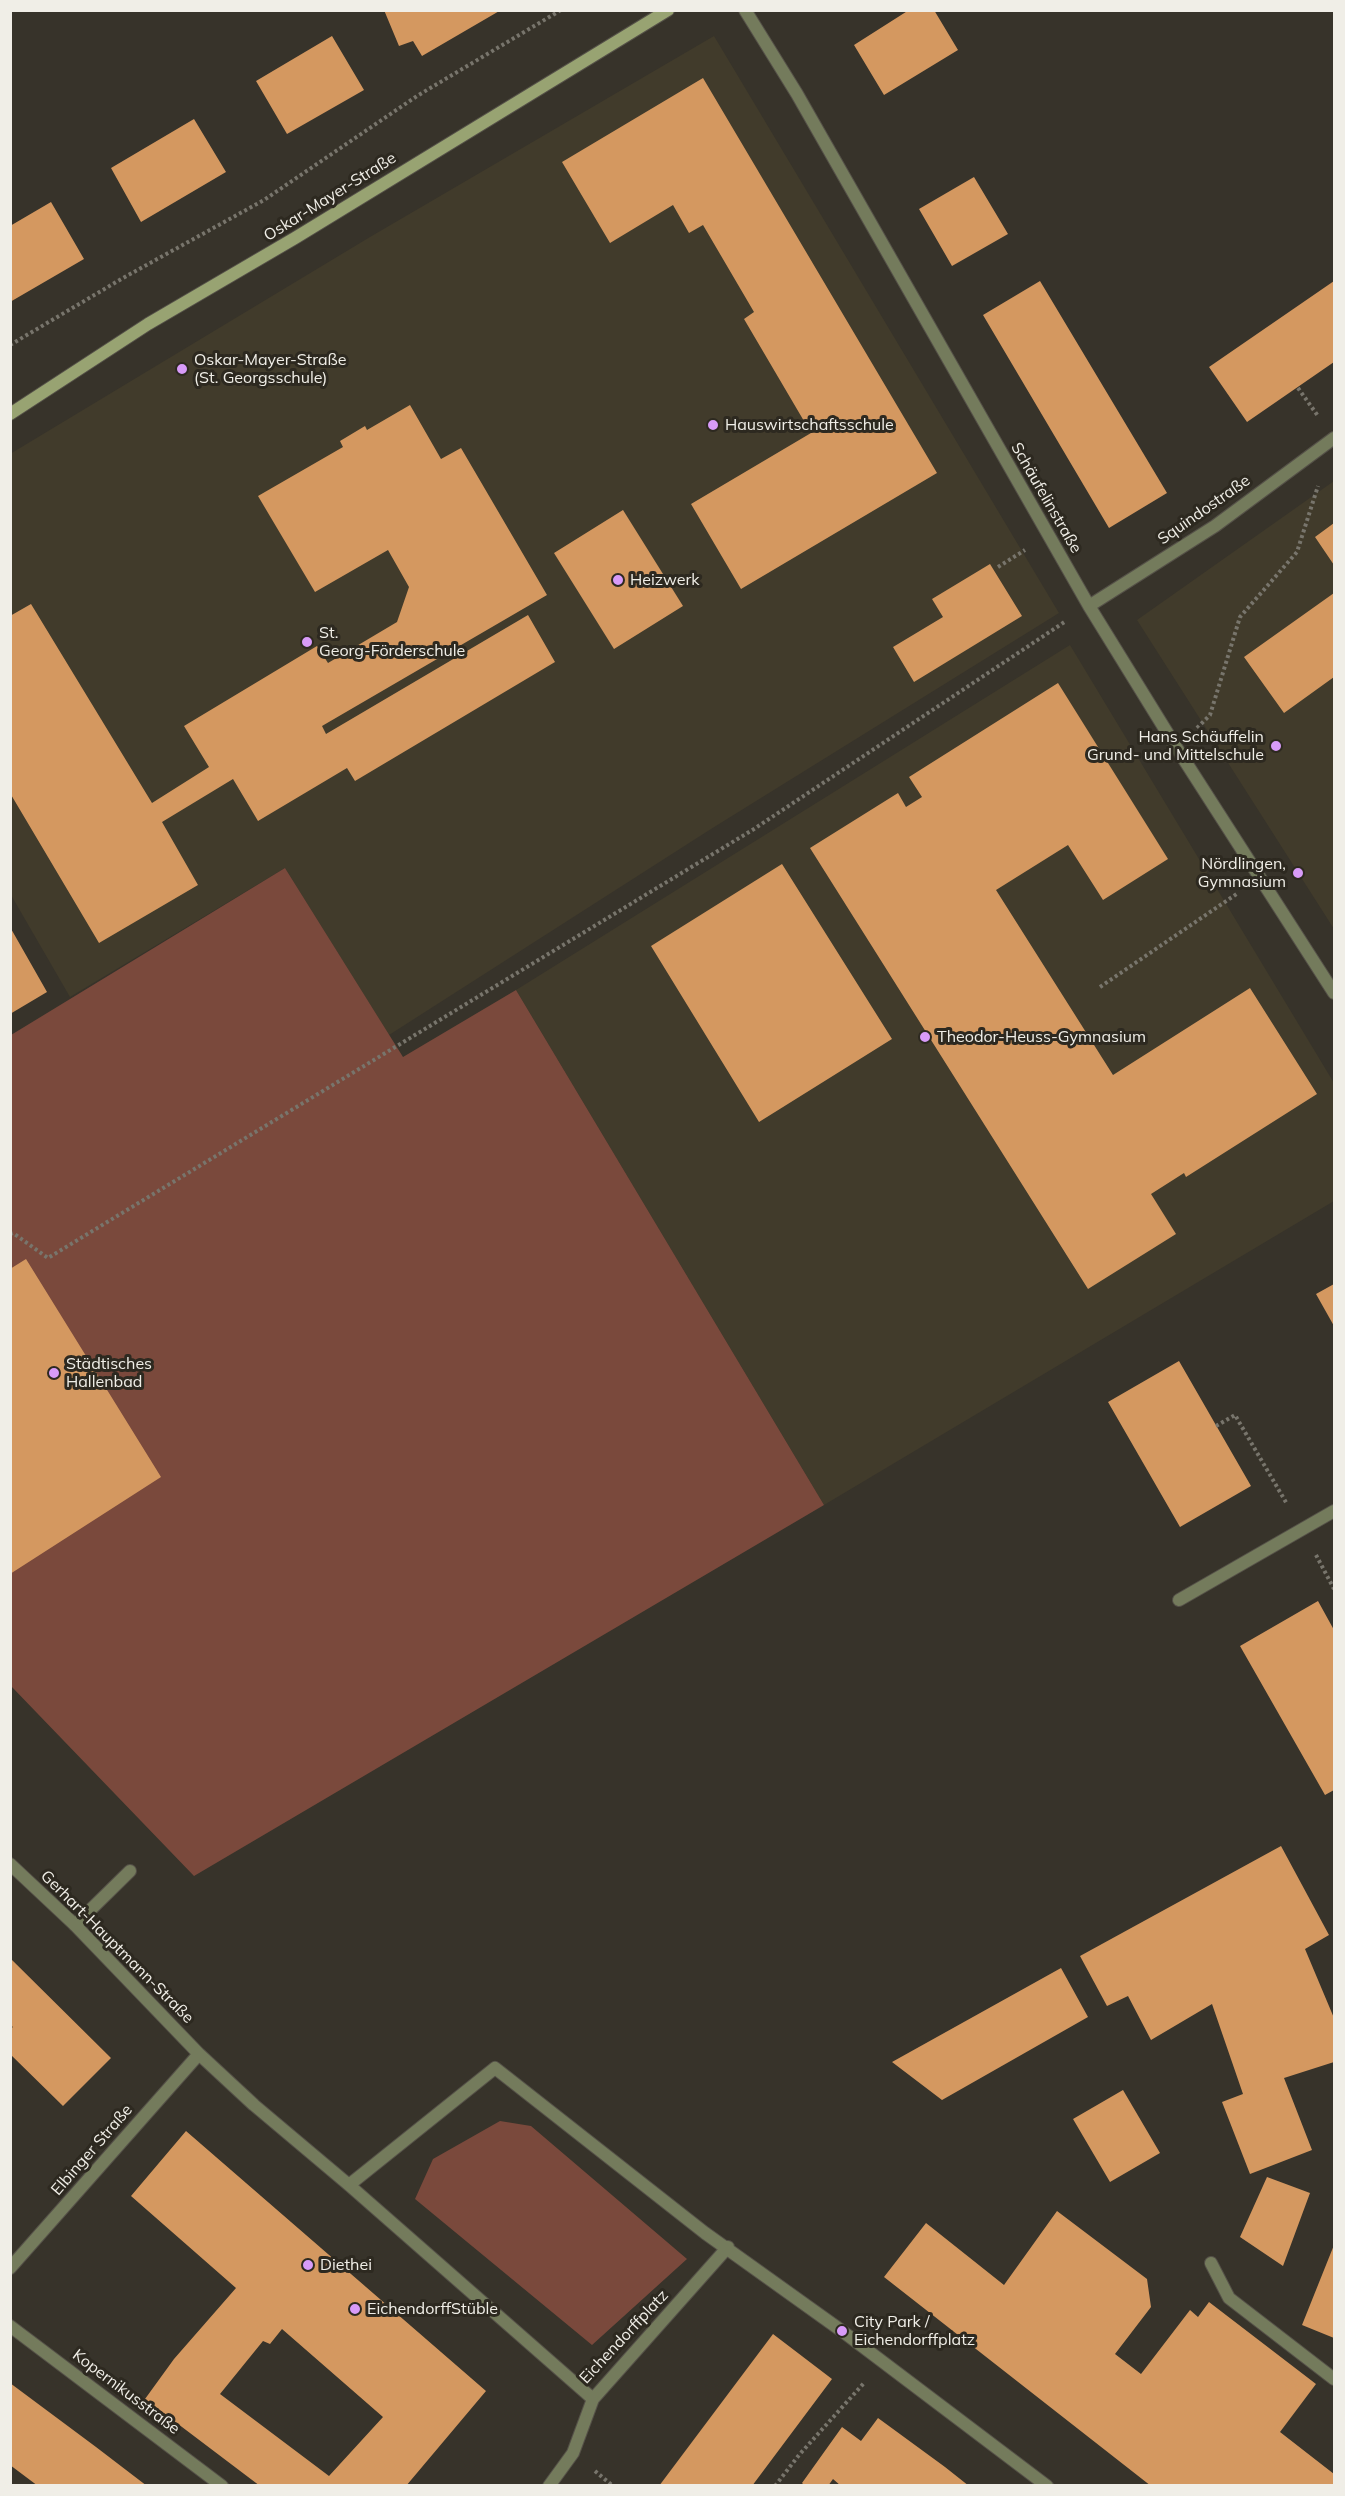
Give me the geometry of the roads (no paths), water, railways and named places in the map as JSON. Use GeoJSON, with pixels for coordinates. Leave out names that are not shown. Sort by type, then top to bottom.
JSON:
{"type":"FeatureCollection","features":[{"type":"Feature","properties":{"kind":"main road","name":"Oskar-Mayer-Straße"},"geometry":{"type":"LineString","coordinates":[[10,414],[148,324],[296,238],[668,10]]}},
{"type":"Feature","properties":{"kind":"street","name":"Schäufelinstraße"},"geometry":{"type":"LineString","coordinates":[[745,10],[796,94],[1089,606],[1176,747],[1335,993]]}},
{"type":"Feature","properties":{"kind":"street","name":"Squindostraße"},"geometry":{"type":"LineString","coordinates":[[1089,606],[1215,526],[1335,438]]}},
{"type":"Feature","properties":{"kind":"street"},"geometry":{"type":"LineString","coordinates":[[1179,1600],[1335,1511]]}},
{"type":"Feature","properties":{"kind":"street","name":"Gerhart-Hauptmann-Straße"},"geometry":{"type":"LineString","coordinates":[[10,1864],[75,1925],[199,2054]]}},
{"type":"Feature","properties":{"kind":"street"},"geometry":{"type":"LineString","coordinates":[[75,1925],[130,1871]]}},
{"type":"Feature","properties":{"kind":"street","name":"Eichendorffplatz"},"geometry":{"type":"LineString","coordinates":[[199,2054],[254,2105],[349,2185],[593,2399],[728,2247]]}},
{"type":"Feature","properties":{"kind":"street","name":"Elbinger Straße"},"geometry":{"type":"LineString","coordinates":[[10,2268],[199,2054]]}},
{"type":"Feature","properties":{"kind":"street"},"geometry":{"type":"LineString","coordinates":[[349,2185],[495,2068],[705,2233],[728,2247],[1047,2486]]}},
{"type":"Feature","properties":{"kind":"street"},"geometry":{"type":"LineString","coordinates":[[1211,2263],[1229,2298],[1335,2379]]}},
{"type":"Feature","properties":{"kind":"street","name":"Kopernikusstraße"},"geometry":{"type":"LineString","coordinates":[[10,2326],[222,2486]]}},
{"type":"Feature","properties":{"kind":"street"},"geometry":{"type":"LineString","coordinates":[[549,2486],[573,2453],[593,2399]]}},
{"type":"Feature","properties":{"kind":"place","name":"Oskar-Mayer-Straße (St. Georgsschule)"},"geometry":{"type":"Point","coordinates":[182,369]}},
{"type":"Feature","properties":{"kind":"place","name":"Hauswirtschaftsschule"},"geometry":{"type":"Point","coordinates":[713,425]}},
{"type":"Feature","properties":{"kind":"place","name":"Heizwerk"},"geometry":{"type":"Point","coordinates":[618,580]}},
{"type":"Feature","properties":{"kind":"place","name":"St. Georg-Förderschule"},"geometry":{"type":"Point","coordinates":[307,642]}},
{"type":"Feature","properties":{"kind":"place","name":"Hans Schäuffelin Grund- und Mittelschule"},"geometry":{"type":"Point","coordinates":[1276,746]}},
{"type":"Feature","properties":{"kind":"place","name":"Nördlingen, Gymnasium"},"geometry":{"type":"Point","coordinates":[1298,873]}},
{"type":"Feature","properties":{"kind":"place","name":"Theodor-Heuss-Gymnasium"},"geometry":{"type":"Point","coordinates":[925,1037]}},
{"type":"Feature","properties":{"kind":"place","name":"Städtisches Hallenbad"},"geometry":{"type":"Point","coordinates":[54,1373]}},
{"type":"Feature","properties":{"kind":"place","name":"Diethei"},"geometry":{"type":"Point","coordinates":[308,2265]}},
{"type":"Feature","properties":{"kind":"place","name":"EichendorffStüble"},"geometry":{"type":"Point","coordinates":[355,2309]}},
{"type":"Feature","properties":{"kind":"place","name":"City Park / Eichendorffplatz"},"geometry":{"type":"Point","coordinates":[842,2331]}}]}
